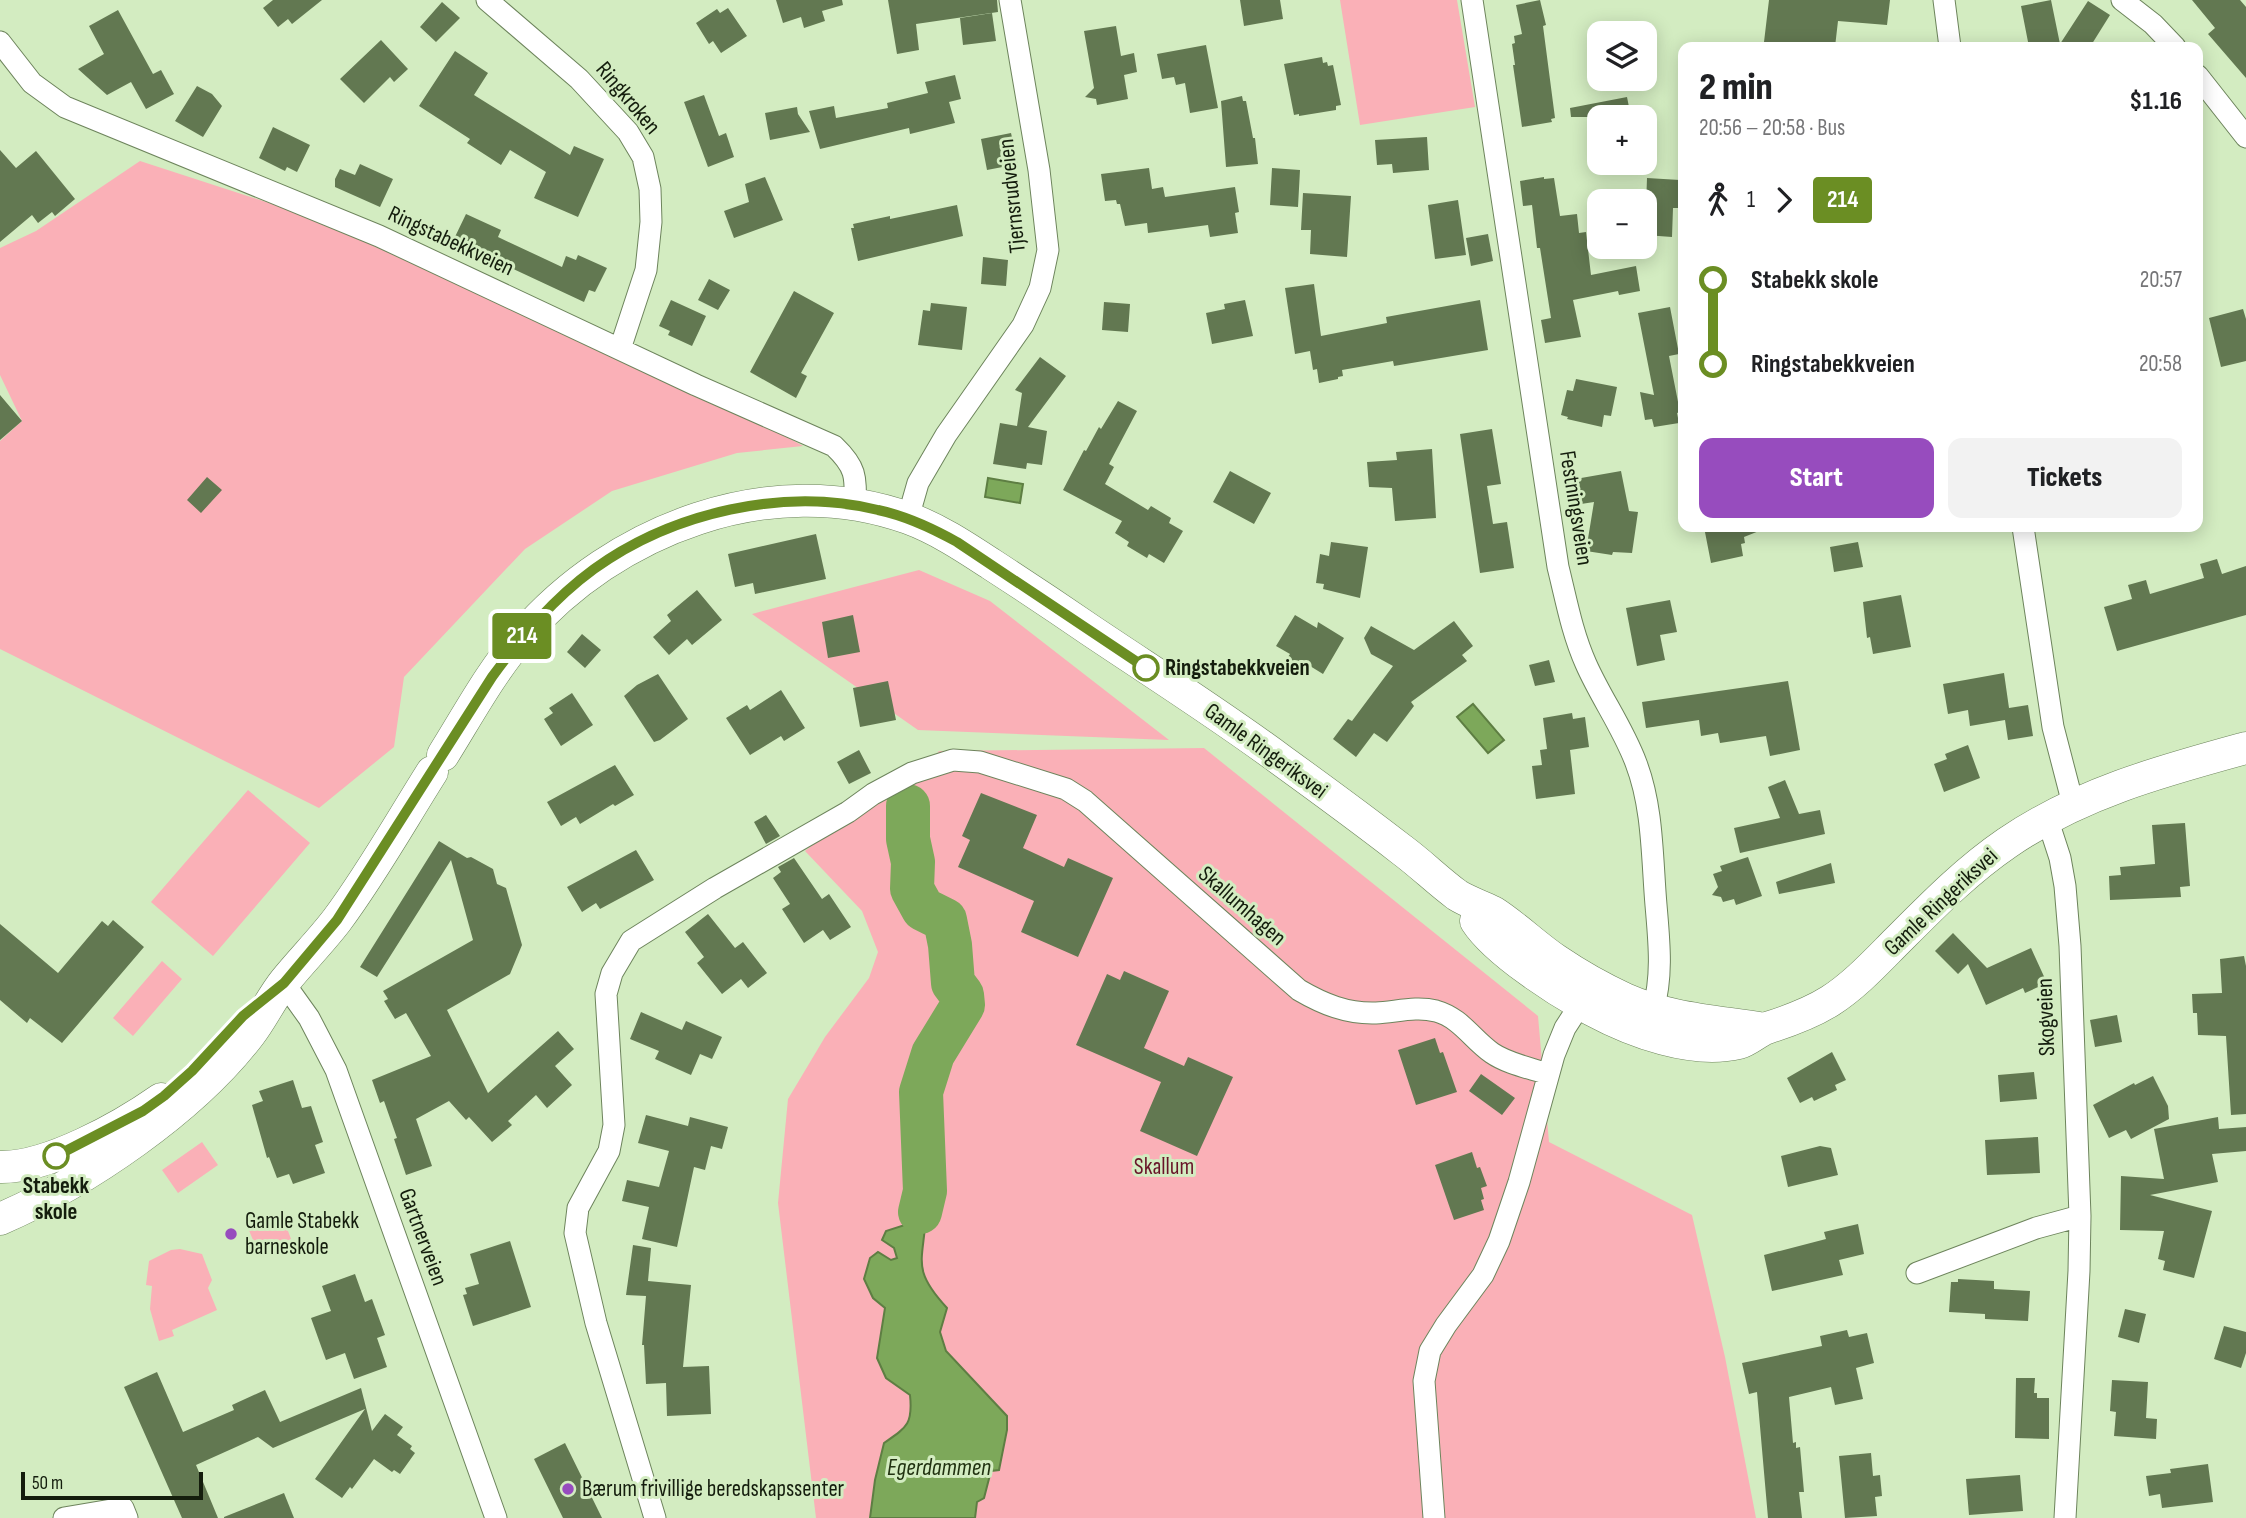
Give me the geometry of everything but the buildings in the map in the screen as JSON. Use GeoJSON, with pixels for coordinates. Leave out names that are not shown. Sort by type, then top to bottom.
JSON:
{"type":"FeatureCollection","features":[{"type":"Feature","properties":{"kind":"main road","name":"Gamle Ringeriksvei"},"geometry":{"type":"LineString","coordinates":[[0,1219],[83,1176],[156,1125],[217,1072],[251,1034],[284,983],[337,920],[492,677],[520,638],[566,591],[631,546],[663,531],[729,510],[795,502],[823,501],[855,505],[908,518],[957,542],[1238,729],[1400,848],[1460,897],[1482,929],[1517,959],[1587,993],[1692,1019],[1764,1029]]}},
{"type":"Feature","properties":{"kind":"main road","name":"Gamle Ringeriksvei"},"geometry":{"type":"LineString","coordinates":[[1587,993],[1636,1031],[1680,1042],[1710,1045],[1740,1042],[1764,1029],[1806,1014],[1854,983],[1980,862],[2060,811],[2147,776],[2246,748]]}},
{"type":"Feature","properties":{"kind":"main road","name":"Gamle Ringeriksvei"},"geometry":{"type":"LineString","coordinates":[[0,1167],[15,1168],[41,1162],[143,1111],[192,1071],[243,1016],[284,983]]}},
{"type":"Feature","properties":{"kind":"street","name":"Ringkroken"},"geometry":{"type":"LineString","coordinates":[[487,0],[579,79],[628,132],[643,157],[650,190],[651,222],[646,270],[620,349]]}},
{"type":"Feature","properties":{"kind":"street","name":"Tjernsrudveien"},"geometry":{"type":"LineString","coordinates":[[908,518],[918,483],[946,435],[1023,325],[1040,288],[1048,250],[1039,170],[1010,0]]}},
{"type":"Feature","properties":{"kind":"street","name":"Festningsveien"},"geometry":{"type":"LineString","coordinates":[[1472,0],[1558,567],[1585,663],[1621,727],[1637,764],[1647,802],[1660,960],[1659,992],[1653,1010]]}},
{"type":"Feature","properties":{"kind":"street"},"geometry":{"type":"LineString","coordinates":[[1944,0],[1949,42]]}},
{"type":"Feature","properties":{"kind":"street"},"geometry":{"type":"LineString","coordinates":[[2122,0],[2154,24],[2170,42]]}},
{"type":"Feature","properties":{"kind":"street","name":"Ringstabekkveien"},"geometry":{"type":"LineString","coordinates":[[0,41],[32,83],[65,107],[379,236],[834,446],[850,460],[856,478],[855,505]]}},
{"type":"Feature","properties":{"kind":"street"},"geometry":{"type":"LineString","coordinates":[[2203,82],[2246,137]]}},
{"type":"Feature","properties":{"kind":"street","name":"Skogveien"},"geometry":{"type":"LineString","coordinates":[[2024,532],[2053,727],[2060,811],[2060,858],[2070,946],[2080,1216],[2065,1518]]}},
{"type":"Feature","properties":{"kind":"street","name":"Skallumhagen"},"geometry":{"type":"LineString","coordinates":[[655,1518],[596,1323],[575,1233],[578,1208],[609,1151],[614,1125],[606,993],[612,972],[631,941],[640,935],[912,773],[953,760],[980,762],[1066,789],[1085,801],[1307,995],[1346,1011],[1373,1013],[1416,1009],[1436,1012],[1458,1021],[1491,1053],[1548,1074]]}},
{"type":"Feature","properties":{"kind":"street","name":"Gartnerveien"},"geometry":{"type":"LineString","coordinates":[[284,983],[309,1018],[336,1070],[496,1518]]}},
{"type":"Feature","properties":{"kind":"street"},"geometry":{"type":"LineString","coordinates":[[1434,1518],[1424,1381],[1430,1351],[1483,1275],[1499,1241],[1548,1074],[1565,1028],[1587,993]]}},
{"type":"Feature","properties":{"kind":"street"},"geometry":{"type":"LineString","coordinates":[[1917,1273],[2036,1228],[2080,1216]]}},
{"type":"Feature","properties":{"kind":"street"},"geometry":{"type":"LineString","coordinates":[[64,1518],[123,1508],[127,1518]]}},
{"type":"Feature","properties":{"kind":"green space"},"geometry":{"type":"Polygon","coordinates":[[[1340,0],[1457,0],[1475,107],[1360,125],[1340,0]]]}},
{"type":"Feature","properties":{"kind":"green space"},"geometry":{"type":"Polygon","coordinates":[[[140,161],[377,238],[635,352],[803,446],[737,453],[612,491],[525,549],[404,677],[394,747],[319,808],[0,649],[0,441],[22,421],[0,375],[0,248],[36,231],[140,161]]]}},
{"type":"Feature","properties":{"kind":"green space"},"geometry":{"type":"Polygon","coordinates":[[[919,570],[990,601],[1169,740],[918,730],[752,614],[919,570]]]}},
{"type":"Feature","properties":{"kind":"green space","name":"Skallum"},"geometry":{"type":"Polygon","coordinates":[[[1204,748],[1538,1016],[1549,1142],[1692,1215],[1725,1357],[1756,1518],[816,1518],[778,1203],[788,1099],[825,1037],[869,978],[878,952],[862,911],[805,851],[825,835],[913,783],[939,751],[1204,748]]]}},
{"type":"Feature","properties":{"kind":"green space"},"geometry":{"type":"Polygon","coordinates":[[[248,790],[310,843],[213,956],[151,902],[248,790]]]}},
{"type":"Feature","properties":{"kind":"green space"},"geometry":{"type":"Polygon","coordinates":[[[162,961],[182,979],[133,1036],[113,1018],[162,961]]]}},
{"type":"Feature","properties":{"kind":"green space"},"geometry":{"type":"Polygon","coordinates":[[[202,1142],[218,1165],[178,1193],[162,1170],[202,1142]]]}},
{"type":"Feature","properties":{"kind":"green space"},"geometry":{"type":"Polygon","coordinates":[[[282,1215],[291,1239],[258,1252],[248,1228],[282,1215]]]}},
{"type":"Feature","properties":{"kind":"green space"},"geometry":{"type":"Polygon","coordinates":[[[180,1249],[202,1254],[212,1280],[208,1288],[217,1310],[172,1330],[174,1336],[159,1341],[150,1309],[152,1286],[146,1285],[149,1261],[171,1250],[180,1249]]]}},
{"type":"Feature","properties":{"kind":"water"},"geometry":{"type":"Polygon","coordinates":[[[988,478],[1023,484],[1020,503],[985,497],[988,478]]]}},
{"type":"Feature","properties":{"kind":"water"},"geometry":{"type":"Polygon","coordinates":[[[1473,704],[1504,740],[1488,753],[1457,717],[1473,704]]]}},
{"type":"Feature","properties":{"kind":"water","name":"Egerdammen"},"geometry":{"type":"Polygon","coordinates":[[[915,1212],[926,1213],[922,1264],[928,1283],[947,1308],[940,1332],[946,1351],[1007,1416],[999,1470],[991,1471],[984,1498],[977,1502],[975,1518],[870,1518],[884,1443],[907,1424],[911,1405],[910,1395],[886,1378],[877,1358],[885,1308],[873,1298],[864,1279],[870,1258],[878,1252],[891,1260],[897,1258],[894,1248],[882,1240],[886,1231],[905,1225],[915,1212]]]}},
{"type":"Feature","properties":{"kind":"waterway"},"geometry":{"type":"LineString","coordinates":[[908,806],[908,839],[913,862],[912,889],[923,909],[945,920],[953,983],[962,995],[963,1005],[933,1054],[921,1092],[925,1191],[920,1212]]}},
{"type":"Feature","properties":{"kind":"bus line","name":"214"},"geometry":{"type":"LineString","coordinates":[[56,1156],[143,1111],[164,1096],[192,1071],[243,1016],[284,983],[337,920],[492,677],[520,638],[566,591],[596,568],[631,546],[663,531],[729,510],[761,504],[823,501],[855,505],[908,518],[957,542],[1146,668]]}},
{"type":"Feature","properties":{"kind":"place","name":"Ringstabekkveien"},"geometry":{"type":"Point","coordinates":[1146,668]}},
{"type":"Feature","properties":{"kind":"place","name":"Stabekk skole"},"geometry":{"type":"Point","coordinates":[56,1156]}},
{"type":"Feature","properties":{"kind":"place","name":"Gamle Stabekk barneskole"},"geometry":{"type":"Point","coordinates":[231,1234]}},
{"type":"Feature","properties":{"kind":"place","name":"Bærum frivillige beredskapssenter"},"geometry":{"type":"Point","coordinates":[568,1489]}}]}
